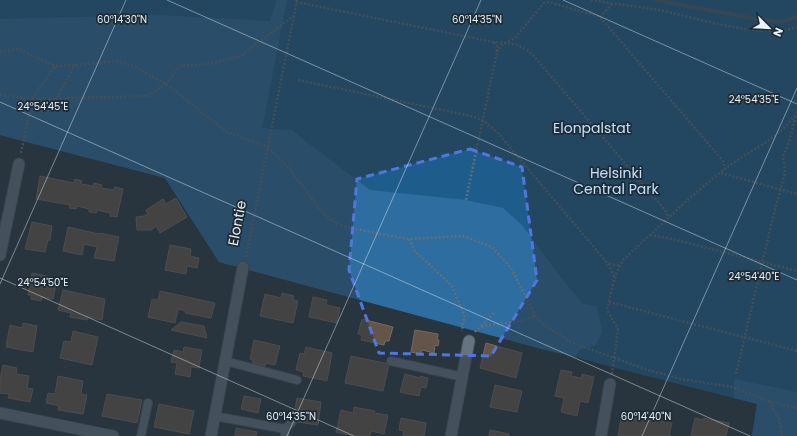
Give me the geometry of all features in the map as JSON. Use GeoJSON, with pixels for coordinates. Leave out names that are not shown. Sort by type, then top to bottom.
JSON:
{"type":"FeatureCollection","features":[{"type":"Feature","properties":{"kind":"street"},"geometry":{"type":"LineString","coordinates":[[0,255],[19,164]]}},
{"type":"Feature","properties":{"kind":"street","name":"Elontie"},"geometry":{"type":"LineString","coordinates":[[211,436],[244,267]]}},
{"type":"Feature","properties":{"kind":"street"},"geometry":{"type":"LineString","coordinates":[[451,436],[469,340]]}},
{"type":"Feature","properties":{"kind":"street"},"geometry":{"type":"LineString","coordinates":[[601,436],[610,384]]}},
{"type":"Feature","properties":{"kind":"street"},"geometry":{"type":"LineString","coordinates":[[0,413],[113,436]]}},
{"type":"Feature","properties":{"kind":"lane"},"geometry":{"type":"LineString","coordinates":[[225,361],[297,380]]}},
{"type":"Feature","properties":{"kind":"lane"},"geometry":{"type":"LineString","coordinates":[[390,361],[463,377]]}},
{"type":"Feature","properties":{"kind":"lane"},"geometry":{"type":"LineString","coordinates":[[140,436],[148,403]]}},
{"type":"Feature","properties":{"kind":"lane"},"geometry":{"type":"LineString","coordinates":[[214,416],[285,433],[292,422]]}},
{"type":"Feature","properties":{"kind":"path"},"geometry":{"type":"LineString","coordinates":[[591,0],[657,10],[728,26],[770,32],[797,27]]}},
{"type":"Feature","properties":{"kind":"path"},"geometry":{"type":"LineString","coordinates":[[297,1],[493,42],[512,43],[524,48],[532,54],[664,209],[668,218]]}},
{"type":"Feature","properties":{"kind":"path","name":"Elontie"},"geometry":{"type":"LineString","coordinates":[[244,267],[297,1]]}},
{"type":"Feature","properties":{"kind":"path"},"geometry":{"type":"LineString","coordinates":[[466,200],[484,121],[497,52],[501,45],[515,38],[544,4],[549,2],[600,17],[723,161],[725,169]]}},
{"type":"Feature","properties":{"kind":"path"},"geometry":{"type":"LineString","coordinates":[[600,17],[612,4]]}},
{"type":"Feature","properties":{"kind":"path"},"geometry":{"type":"LineString","coordinates":[[0,95],[32,99],[148,96],[166,84],[180,66],[210,64],[242,56],[293,16]]}},
{"type":"Feature","properties":{"kind":"path"},"geometry":{"type":"LineString","coordinates":[[493,42],[496,46],[497,52]]}},
{"type":"Feature","properties":{"kind":"path"},"geometry":{"type":"LineString","coordinates":[[0,51],[19,49],[55,66],[117,61],[133,66],[166,84],[227,132],[268,147],[290,168],[320,209],[331,220],[340,225],[408,239],[463,236],[492,247],[511,268],[535,315],[542,323],[566,340],[615,359],[680,379],[733,388],[768,401],[797,408]]}},
{"type":"Feature","properties":{"kind":"path"},"geometry":{"type":"LineString","coordinates":[[58,98],[74,65]]}},
{"type":"Feature","properties":{"kind":"path"},"geometry":{"type":"LineString","coordinates":[[19,164],[32,99],[55,66]]}},
{"type":"Feature","properties":{"kind":"path"},"geometry":{"type":"LineString","coordinates":[[298,80],[471,116],[484,121],[498,133],[608,264],[615,278]]}},
{"type":"Feature","properties":{"kind":"path"},"geometry":{"type":"LineString","coordinates":[[610,384],[615,359],[618,329],[607,310],[620,265],[668,218],[720,173],[742,156],[763,144],[791,122],[797,112]]}},
{"type":"Feature","properties":{"kind":"path"},"geometry":{"type":"LineString","coordinates":[[736,374],[785,173],[783,156],[789,142],[797,112]]}},
{"type":"Feature","properties":{"kind":"path"},"geometry":{"type":"LineString","coordinates":[[720,173],[797,194]]}},
{"type":"Feature","properties":{"kind":"path"},"geometry":{"type":"LineString","coordinates":[[650,235],[668,238],[797,271]]}},
{"type":"Feature","properties":{"kind":"path"},"geometry":{"type":"LineString","coordinates":[[408,239],[414,250],[452,286],[465,317],[462,334],[469,340],[477,329],[495,312]]}},
{"type":"Feature","properties":{"kind":"path"},"geometry":{"type":"LineString","coordinates":[[608,264],[620,265]]}},
{"type":"Feature","properties":{"kind":"path"},"geometry":{"type":"LineString","coordinates":[[609,302],[797,351]]}},
{"type":"Feature","properties":{"kind":"path"},"geometry":{"type":"LineString","coordinates":[[481,326],[520,322],[530,319],[535,315]]}},
{"type":"Feature","properties":{"kind":"path"},"geometry":{"type":"LineString","coordinates":[[768,401],[779,419],[782,436]]}},
{"type":"Feature","properties":{"kind":"highlighted area"},"geometry":{"type":"Polygon","coordinates":[[[470,149],[522,167],[537,280],[491,356],[379,353],[349,270],[357,179],[470,149]]]}},
{"type":"Feature","properties":{"kind":"green space","name":"Helsinki Central Park"},"geometry":{"type":"Polygon","coordinates":[[[0,0],[797,0],[797,436],[752,436],[757,404],[623,370],[219,262],[165,178],[0,135],[0,0]]]}},
{"type":"Feature","properties":{"kind":"shaded area"},"geometry":{"type":"Polygon","coordinates":[[[277,0],[287,0],[262,128],[291,130],[370,190],[466,200],[503,208],[522,225],[562,279],[583,304],[597,306],[602,332],[596,345],[579,350],[576,357],[541,349],[219,262],[165,178],[0,135],[0,19],[158,15],[270,21],[277,0]]]}},
{"type":"Feature","properties":{"kind":"shaded area"},"geometry":{"type":"Polygon","coordinates":[[[734,379],[797,392],[797,436],[752,436],[757,404],[734,398],[734,379]]]}},
{"type":"Feature","properties":{"kind":"building"},"geometry":{"type":"Polygon","coordinates":[[[40,176],[74,183],[75,179],[82,181],[81,184],[93,186],[94,183],[102,185],[101,188],[114,190],[115,187],[123,189],[117,217],[110,216],[110,213],[97,210],[96,213],[89,212],[89,209],[77,206],[76,209],[69,208],[70,205],[36,199],[40,176]]]}},
{"type":"Feature","properties":{"kind":"building"},"geometry":{"type":"Polygon","coordinates":[[[176,198],[187,217],[160,233],[156,226],[151,230],[137,230],[136,217],[148,214],[146,210],[163,199],[166,204],[176,198]]]}},
{"type":"Feature","properties":{"kind":"building"},"geometry":{"type":"Polygon","coordinates":[[[32,222],[52,226],[50,240],[48,240],[45,252],[25,249],[32,222]]]}},
{"type":"Feature","properties":{"kind":"building"},"geometry":{"type":"Polygon","coordinates":[[[68,227],[119,237],[114,261],[94,258],[97,247],[84,244],[82,255],[63,251],[68,227]]]}},
{"type":"Feature","properties":{"kind":"building"},"geometry":{"type":"Polygon","coordinates":[[[170,245],[191,249],[190,256],[199,258],[197,268],[187,266],[186,274],[165,270],[170,245]]]}},
{"type":"Feature","properties":{"kind":"building"},"geometry":{"type":"Polygon","coordinates":[[[32,273],[57,278],[53,299],[42,297],[41,301],[31,299],[31,295],[28,295],[32,273]]]}},
{"type":"Feature","properties":{"kind":"building"},"geometry":{"type":"Polygon","coordinates":[[[63,290],[105,299],[102,320],[88,317],[87,320],[70,317],[71,313],[58,310],[63,290]]]}},
{"type":"Feature","properties":{"kind":"building"},"geometry":{"type":"Polygon","coordinates":[[[160,291],[215,303],[211,318],[185,313],[186,311],[178,309],[175,323],[148,317],[152,299],[158,300],[160,291]]]}},
{"type":"Feature","properties":{"kind":"building"},"geometry":{"type":"Polygon","coordinates":[[[282,293],[294,296],[293,300],[298,301],[293,323],[260,316],[265,294],[281,298],[282,293]]]}},
{"type":"Feature","properties":{"kind":"building"},"geometry":{"type":"Polygon","coordinates":[[[313,297],[327,300],[326,305],[340,308],[337,323],[309,317],[313,297]]]}},
{"type":"Feature","properties":{"kind":"building"},"geometry":{"type":"Polygon","coordinates":[[[362,319],[393,327],[389,341],[385,341],[384,345],[361,340],[362,335],[358,334],[362,319]]]}},
{"type":"Feature","properties":{"kind":"building"},"geometry":{"type":"Polygon","coordinates":[[[181,322],[204,326],[207,338],[171,330],[181,322]]]}},
{"type":"Feature","properties":{"kind":"building"},"geometry":{"type":"Polygon","coordinates":[[[23,323],[37,326],[33,352],[6,347],[10,325],[22,328],[23,323]]]}},
{"type":"Feature","properties":{"kind":"building"},"geometry":{"type":"Polygon","coordinates":[[[415,330],[438,334],[438,346],[435,345],[434,353],[422,350],[421,354],[411,352],[415,330]]]}},
{"type":"Feature","properties":{"kind":"building"},"geometry":{"type":"Polygon","coordinates":[[[73,331],[98,337],[92,365],[60,358],[64,341],[71,342],[73,331]]]}},
{"type":"Feature","properties":{"kind":"building"},"geometry":{"type":"Polygon","coordinates":[[[254,340],[280,346],[275,365],[266,363],[265,366],[252,363],[253,360],[250,359],[254,340]]]}},
{"type":"Feature","properties":{"kind":"building"},"geometry":{"type":"Polygon","coordinates":[[[486,343],[522,353],[516,378],[480,368],[486,343]]]}},
{"type":"Feature","properties":{"kind":"building"},"geometry":{"type":"Polygon","coordinates":[[[184,347],[202,350],[199,368],[191,367],[190,377],[175,374],[177,363],[171,362],[174,350],[183,352],[184,347]]]}},
{"type":"Feature","properties":{"kind":"building"},"geometry":{"type":"Polygon","coordinates":[[[306,347],[332,353],[327,381],[303,376],[304,372],[296,370],[300,353],[304,354],[306,347]]]}},
{"type":"Feature","properties":{"kind":"building"},"geometry":{"type":"Polygon","coordinates":[[[351,356],[389,364],[383,391],[345,383],[351,356]]]}},
{"type":"Feature","properties":{"kind":"building"},"geometry":{"type":"Polygon","coordinates":[[[3,365],[17,368],[16,374],[29,376],[27,388],[33,389],[30,402],[8,398],[9,394],[0,393],[0,380],[3,365]]]}},
{"type":"Feature","properties":{"kind":"building"},"geometry":{"type":"Polygon","coordinates":[[[561,370],[572,372],[571,376],[581,378],[582,374],[594,377],[588,403],[580,401],[577,416],[561,412],[564,398],[555,396],[561,370]]]}},
{"type":"Feature","properties":{"kind":"building"},"geometry":{"type":"Polygon","coordinates":[[[405,374],[420,378],[420,376],[428,378],[426,388],[421,387],[419,396],[400,392],[405,374]]]}},
{"type":"Feature","properties":{"kind":"building"},"geometry":{"type":"Polygon","coordinates":[[[58,376],[83,381],[81,394],[87,395],[83,414],[58,410],[59,406],[46,403],[48,393],[55,394],[58,376]]]}},
{"type":"Feature","properties":{"kind":"building"},"geometry":{"type":"Polygon","coordinates":[[[495,385],[522,391],[517,412],[490,407],[495,385]]]}},
{"type":"Feature","properties":{"kind":"building"},"geometry":{"type":"Polygon","coordinates":[[[107,394],[142,400],[137,423],[102,416],[107,394]]]}},
{"type":"Feature","properties":{"kind":"building"},"geometry":{"type":"Polygon","coordinates":[[[244,396],[261,399],[258,413],[241,409],[244,396]]]}},
{"type":"Feature","properties":{"kind":"building"},"geometry":{"type":"Polygon","coordinates":[[[297,398],[321,402],[318,425],[297,422],[299,411],[295,410],[297,398]]]}},
{"type":"Feature","properties":{"kind":"building"},"geometry":{"type":"Polygon","coordinates":[[[159,404],[194,411],[189,434],[154,427],[159,404]]]}},
{"type":"Feature","properties":{"kind":"building"},"geometry":{"type":"Polygon","coordinates":[[[354,407],[375,411],[374,413],[388,415],[384,434],[371,431],[370,436],[354,436],[336,432],[341,410],[353,413],[354,407]]]}},
{"type":"Feature","properties":{"kind":"building"},"geometry":{"type":"Polygon","coordinates":[[[622,413],[672,423],[669,436],[618,436],[622,413]]]}},
{"type":"Feature","properties":{"kind":"building"},"geometry":{"type":"Polygon","coordinates":[[[401,418],[426,423],[424,436],[403,436],[404,431],[399,430],[401,418]]]}},
{"type":"Feature","properties":{"kind":"building"},"geometry":{"type":"Polygon","coordinates":[[[695,418],[703,420],[704,418],[729,423],[726,436],[691,436],[695,418]]]}},
{"type":"Feature","properties":{"kind":"building"},"geometry":{"type":"Polygon","coordinates":[[[236,428],[257,432],[256,436],[235,436],[236,428]]]}},
{"type":"Feature","properties":{"kind":"building"},"geometry":{"type":"Polygon","coordinates":[[[490,430],[509,434],[509,436],[489,436],[490,430]]]}},
{"type":"Feature","properties":{"kind":"waterway"},"geometry":{"type":"LineString","coordinates":[[656,0],[780,22],[797,17]]}},
{"type":"Feature","properties":{"kind":"park label","name":"Elonpalstat"},"geometry":{"type":"Point","coordinates":[592,128]}}]}
